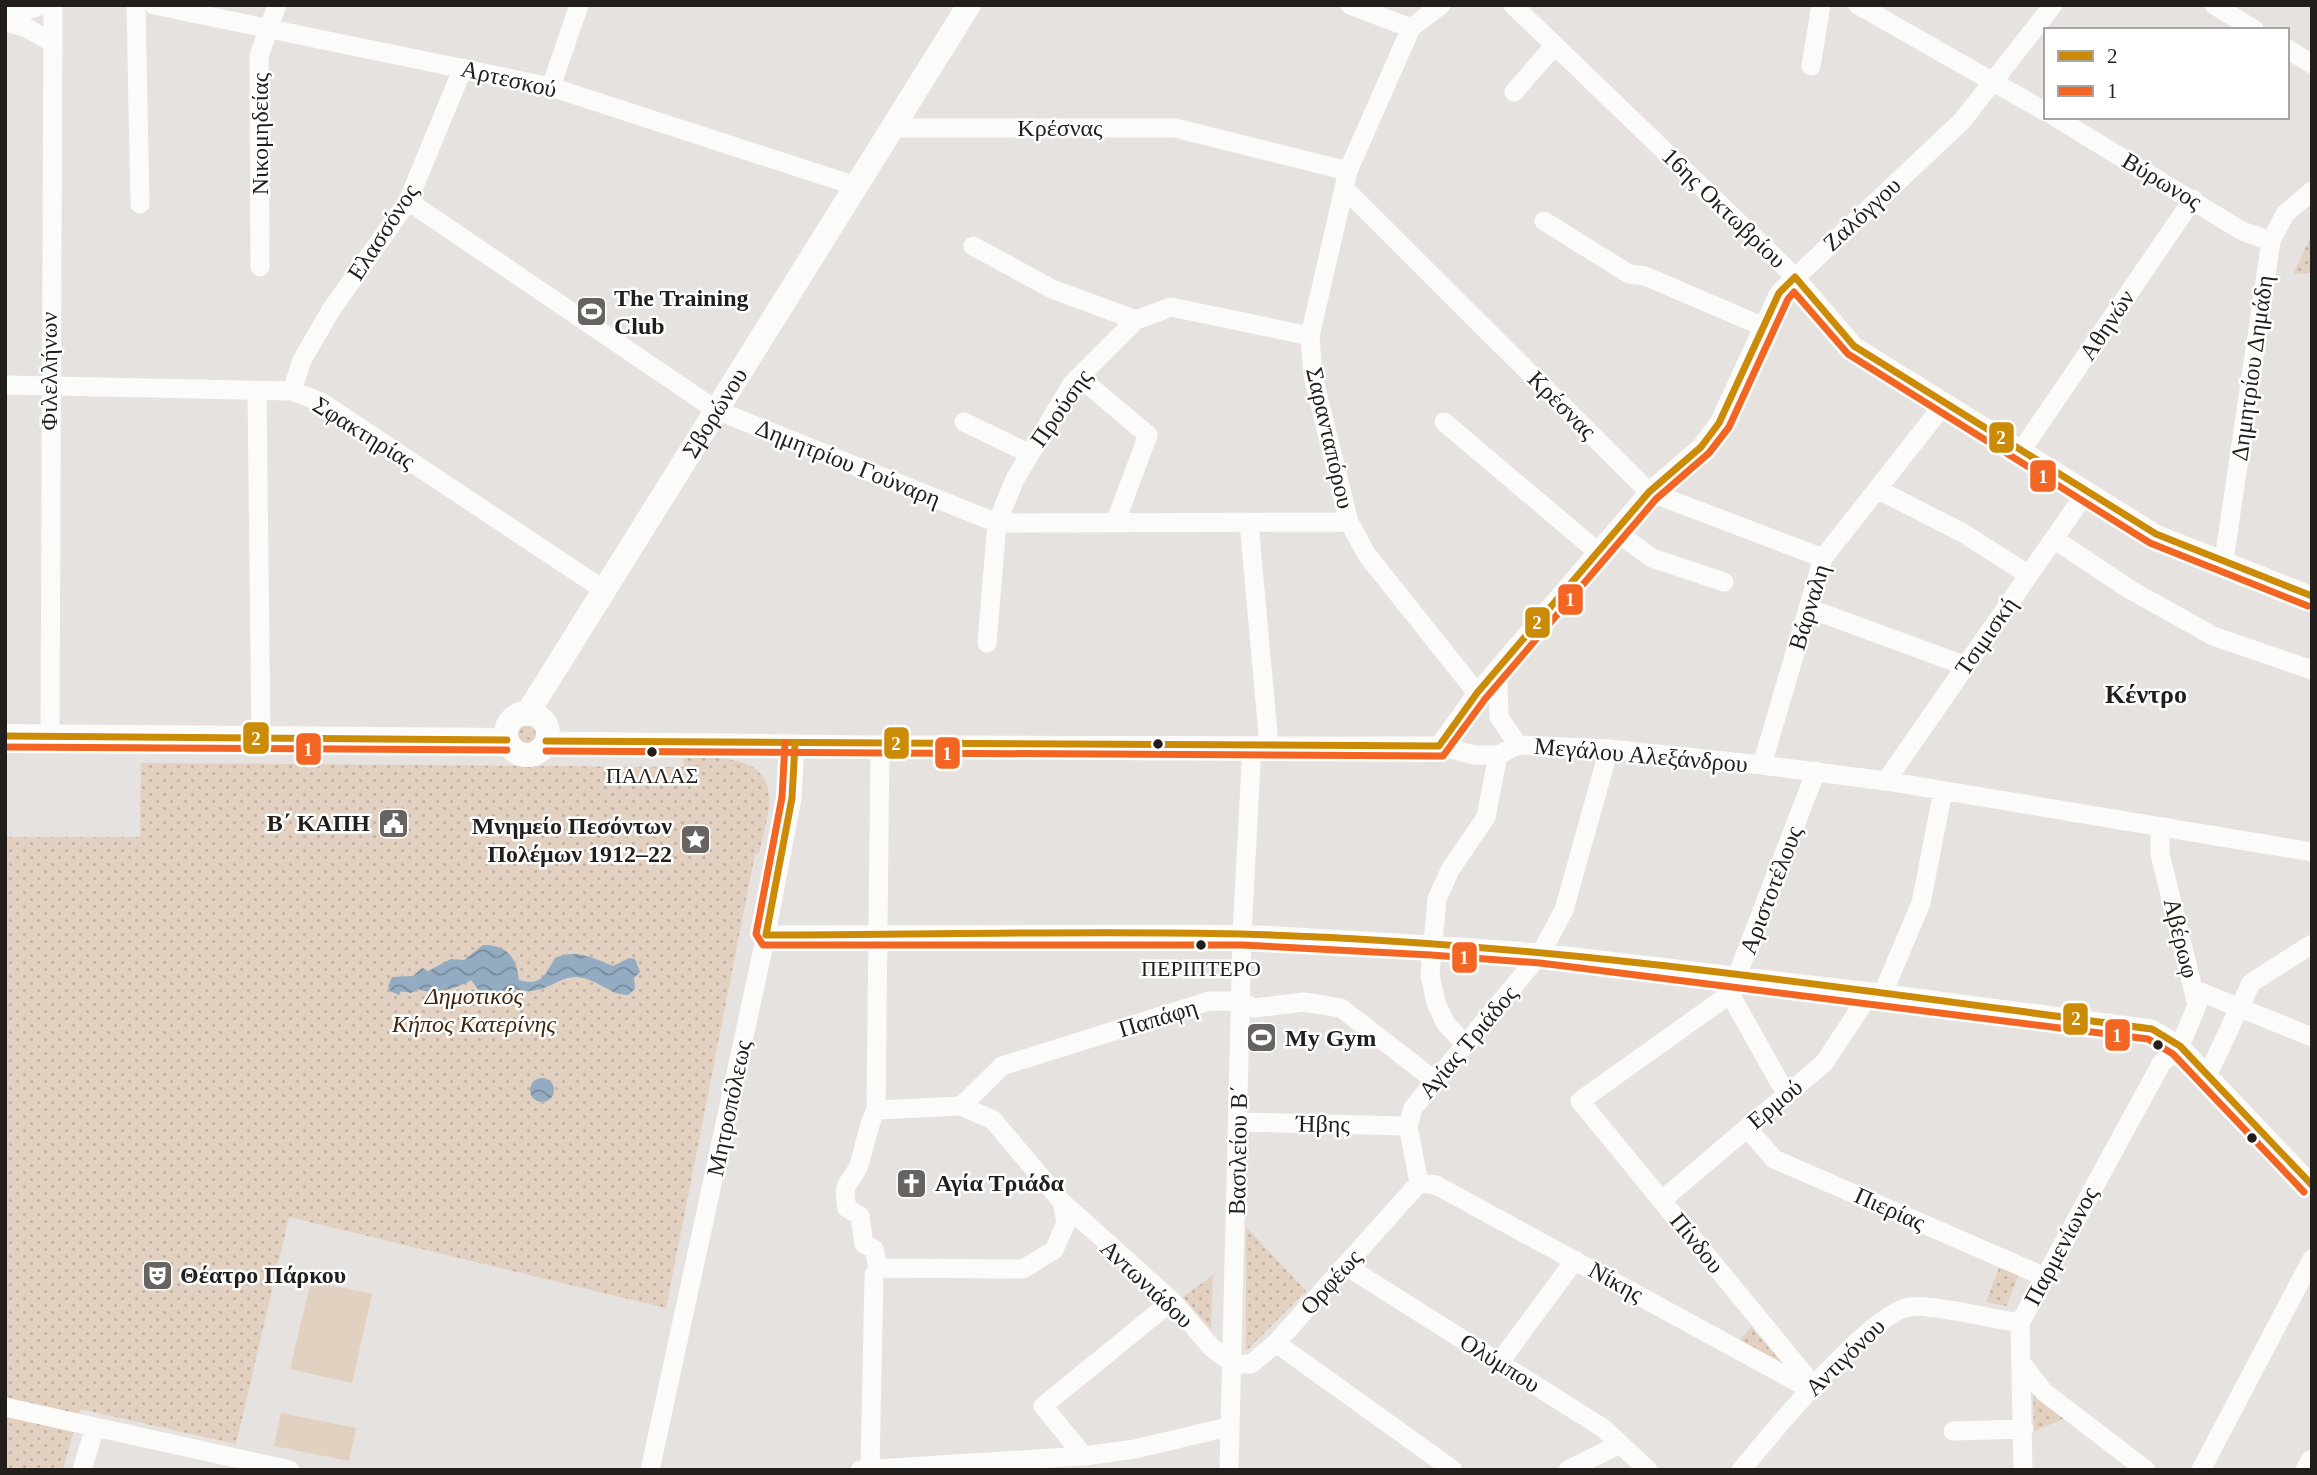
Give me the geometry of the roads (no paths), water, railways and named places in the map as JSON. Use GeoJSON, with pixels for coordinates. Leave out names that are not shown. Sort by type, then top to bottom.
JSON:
{"type":"FeatureCollection","features":[{"type":"Feature","properties":{"kind":"main road","name":"Σβορώνου"},"geometry":{"type":"LineString","coordinates":[[527,713],[968,5]]}},
{"type":"Feature","properties":{"kind":"main road"},"geometry":{"type":"LineString","coordinates":[[527,713],[543,722],[546,741],[539,751],[526,755],[514,751],[506,740],[510,722],[527,713]]}},
{"type":"Feature","properties":{"kind":"main road"},"geometry":{"type":"LineString","coordinates":[[5,736],[506,740]]}},
{"type":"Feature","properties":{"kind":"street"},"geometry":{"type":"LineString","coordinates":[[5,19],[43,5]]}},
{"type":"Feature","properties":{"kind":"street","name":"Φιλελλήνων"},"geometry":{"type":"LineString","coordinates":[[50,736],[49,385],[53,5]]}},
{"type":"Feature","properties":{"kind":"street"},"geometry":{"type":"LineString","coordinates":[[136,5],[140,204]]}},
{"type":"Feature","properties":{"kind":"street","name":"Αρτεσκού"},"geometry":{"type":"LineString","coordinates":[[154,5],[551,87],[856,186]]}},
{"type":"Feature","properties":{"kind":"street","name":"Νικομηδείας"},"geometry":{"type":"LineString","coordinates":[[260,267],[259,56],[278,5]]}},
{"type":"Feature","properties":{"kind":"street"},"geometry":{"type":"LineString","coordinates":[[551,87],[579,5]]}},
{"type":"Feature","properties":{"kind":"street"},"geometry":{"type":"LineString","coordinates":[[1350,5],[1411,28]]}},
{"type":"Feature","properties":{"kind":"street","name":"Σαρανταπόρου"},"geometry":{"type":"LineString","coordinates":[[1441,5],[1411,28],[1346,179],[1310,336],[1313,376],[1349,522],[1367,555],[1477,693]]}},
{"type":"Feature","properties":{"kind":"street","name":"16ης Οκτωβρίου"},"geometry":{"type":"LineString","coordinates":[[1513,5],[1795,277],[1854,346],[2156,534],[2312,596]]}},
{"type":"Feature","properties":{"kind":"street"},"geometry":{"type":"LineString","coordinates":[[1811,66],[1821,5]]}},
{"type":"Feature","properties":{"kind":"street"},"geometry":{"type":"LineString","coordinates":[[1858,5],[2044,111]]}},
{"type":"Feature","properties":{"kind":"street","name":"Ζαλόγγου"},"geometry":{"type":"LineString","coordinates":[[1439,746],[1477,693],[1615,531],[1649,492],[1701,447],[1719,424],[1779,293],[1962,121],[2053,5]]}},
{"type":"Feature","properties":{"kind":"street"},"geometry":{"type":"LineString","coordinates":[[2214,5],[2252,28]]}},
{"type":"Feature","properties":{"kind":"street"},"geometry":{"type":"LineString","coordinates":[[5,19],[51,42]]}},
{"type":"Feature","properties":{"kind":"street"},"geometry":{"type":"LineString","coordinates":[[1514,92],[1555,46]]}},
{"type":"Feature","properties":{"kind":"street"},"geometry":{"type":"LineString","coordinates":[[2289,50],[2312,64]]}},
{"type":"Feature","properties":{"kind":"street","name":"Ελασσόνος"},"geometry":{"type":"LineString","coordinates":[[292,391],[302,360],[331,310],[408,201],[463,68]]}},
{"type":"Feature","properties":{"kind":"street","name":"Βύρωνος"},"geometry":{"type":"LineString","coordinates":[[2058,119],[2242,231],[2271,241]]}},
{"type":"Feature","properties":{"kind":"street","name":"Κρέσνας"},"geometry":{"type":"LineString","coordinates":[[892,128],[1175,128],[1346,179],[1649,492],[1822,558]]}},
{"type":"Feature","properties":{"kind":"street","name":"Δημητρίου Δημάδη"},"geometry":{"type":"LineString","coordinates":[[2224,560],[2271,241],[2285,214],[2312,191]]}},
{"type":"Feature","properties":{"kind":"street","name":"Αθηνών"},"geometry":{"type":"LineString","coordinates":[[2021,451],[2193,199]]}},
{"type":"Feature","properties":{"kind":"street","name":"Δημητρίου Γούναρη"},"geometry":{"type":"LineString","coordinates":[[408,201],[716,410],[997,523],[1349,522]]}},
{"type":"Feature","properties":{"kind":"street"},"geometry":{"type":"LineString","coordinates":[[1544,220],[1629,274],[1645,276],[1764,327]]}},
{"type":"Feature","properties":{"kind":"street"},"geometry":{"type":"LineString","coordinates":[[973,246],[1052,289],[1136,320]]}},
{"type":"Feature","properties":{"kind":"street","name":"Προύσης"},"geometry":{"type":"LineString","coordinates":[[987,643],[997,523],[1014,479],[1079,377],[1136,320],[1171,307],[1310,336]]}},
{"type":"Feature","properties":{"kind":"street"},"geometry":{"type":"LineString","coordinates":[[1079,377],[1149,435],[1115,523]]}},
{"type":"Feature","properties":{"kind":"street","name":"Σφακτηρίας"},"geometry":{"type":"LineString","coordinates":[[5,385],[292,391],[321,402],[604,590]]}},
{"type":"Feature","properties":{"kind":"street"},"geometry":{"type":"LineString","coordinates":[[257,391],[261,739]]}},
{"type":"Feature","properties":{"kind":"street","name":"Βάρναλη"},"geometry":{"type":"LineString","coordinates":[[1762,765],[1822,558],[1945,403]]}},
{"type":"Feature","properties":{"kind":"street"},"geometry":{"type":"LineString","coordinates":[[964,422],[1030,454]]}},
{"type":"Feature","properties":{"kind":"street"},"geometry":{"type":"LineString","coordinates":[[1444,422],[1598,552]]}},
{"type":"Feature","properties":{"kind":"street"},"geometry":{"type":"LineString","coordinates":[[1877,489],[1963,533],[2029,575]]}},
{"type":"Feature","properties":{"kind":"street","name":"Τσιμισκή"},"geometry":{"type":"LineString","coordinates":[[1886,781],[2087,491]]}},
{"type":"Feature","properties":{"kind":"street","name":"Βασιλείου Β΄"},"geometry":{"type":"LineString","coordinates":[[1229,1470],[1228,1427],[1234,1364],[1242,934],[1261,746],[1249,523]]}},
{"type":"Feature","properties":{"kind":"street"},"geometry":{"type":"LineString","coordinates":[[1615,531],[1652,558],[1724,582]]}},
{"type":"Feature","properties":{"kind":"street"},"geometry":{"type":"LineString","coordinates":[[2054,539],[2129,589],[2213,636],[2312,670]]}},
{"type":"Feature","properties":{"kind":"street"},"geometry":{"type":"LineString","coordinates":[[1808,608],[1966,666]]}},
{"type":"Feature","properties":{"kind":"street"},"geometry":{"type":"LineString","coordinates":[[1491,677],[1498,683],[1499,717],[1518,745]]}},
{"type":"Feature","properties":{"kind":"street","name":"Μεγάλου Αλεξάνδρου"},"geometry":{"type":"LineString","coordinates":[[546,741],[880,745],[1439,746],[1474,755],[1498,755],[1518,745],[1609,750],[1816,771],[1886,781],[2312,852]]}},
{"type":"Feature","properties":{"kind":"street","name":"Μητροπόλεως"},"geometry":{"type":"LineString","coordinates":[[650,1470],[766,935],[792,798],[795,744]]}},
{"type":"Feature","properties":{"kind":"street"},"geometry":{"type":"LineString","coordinates":[[880,745],[876,1110],[866,1128],[858,1167],[846,1182],[844,1195],[846,1208],[860,1216],[864,1244],[874,1249],[878,1268],[874,1275],[866,1469],[1084,1456],[1135,1449],[1228,1427]]}},
{"type":"Feature","properties":{"kind":"street","name":"Αγίας Τριάδος"},"geometry":{"type":"LineString","coordinates":[[1419,1183],[1408,1126],[1413,1108],[1541,953],[1564,909],[1609,750]]}},
{"type":"Feature","properties":{"kind":"street"},"geometry":{"type":"LineString","coordinates":[[1465,1044],[1446,1024],[1436,1003],[1430,975],[1437,899],[1450,870],[1486,817],[1498,755]]}},
{"type":"Feature","properties":{"kind":"street","name":"Αριστοτέλους"},"geometry":{"type":"LineString","coordinates":[[1734,986],[1816,771]]}},
{"type":"Feature","properties":{"kind":"street","name":"Ερμού"},"geometry":{"type":"LineString","coordinates":[[1662,1200],[1824,1063],[1877,992],[1912,931],[1921,903],[1943,791]]}},
{"type":"Feature","properties":{"kind":"street","name":"Αβέρωφ"},"geometry":{"type":"LineString","coordinates":[[2160,827],[2160,854],[2197,1005],[2180,1046]]}},
{"type":"Feature","properties":{"kind":"street"},"geometry":{"type":"LineString","coordinates":[[766,935],[1242,934],[1432,945],[1541,953],[1734,986],[1877,992],[2152,1030],[2180,1046],[2312,1185]]}},
{"type":"Feature","properties":{"kind":"street"},"geometry":{"type":"LineString","coordinates":[[2208,1074],[2251,984],[2312,944]]}},
{"type":"Feature","properties":{"kind":"street"},"geometry":{"type":"LineString","coordinates":[[1734,986],[1786,1094]]}},
{"type":"Feature","properties":{"kind":"street","name":"Πίνδου"},"geometry":{"type":"LineString","coordinates":[[1734,986],[1580,1101],[1811,1387]]}},
{"type":"Feature","properties":{"kind":"street"},"geometry":{"type":"LineString","coordinates":[[2193,989],[2312,1037]]}},
{"type":"Feature","properties":{"kind":"street","name":"Παπάφη"},"geometry":{"type":"LineString","coordinates":[[961,1106],[1002,1066],[1209,1002],[1241,1001],[1254,1007],[1304,1002],[1341,1008],[1434,1080]]}},
{"type":"Feature","properties":{"kind":"street","name":"Παρμενίωνος"},"geometry":{"type":"LineString","coordinates":[[2023,1470],[2021,1323],[2043,1276],[2161,1064],[2180,1046]]}},
{"type":"Feature","properties":{"kind":"street"},"geometry":{"type":"LineString","coordinates":[[876,1110],[961,1106]]}},
{"type":"Feature","properties":{"kind":"street","name":"Αντωνιάδου"},"geometry":{"type":"LineString","coordinates":[[961,1106],[993,1120],[1062,1202],[1172,1301],[1212,1348],[1234,1364]]}},
{"type":"Feature","properties":{"kind":"street","name":"Ήβης"},"geometry":{"type":"LineString","coordinates":[[1239,1122],[1408,1126]]}},
{"type":"Feature","properties":{"kind":"street","name":"Πιερίας"},"geometry":{"type":"LineString","coordinates":[[1746,1128],[1774,1159],[2043,1276]]}},
{"type":"Feature","properties":{"kind":"street","name":"Ορφέως"},"geometry":{"type":"LineString","coordinates":[[1234,1364],[1251,1364],[1276,1343],[1419,1183]]}},
{"type":"Feature","properties":{"kind":"street","name":"Νίκης"},"geometry":{"type":"LineString","coordinates":[[1419,1183],[1436,1185],[1811,1387]]}},
{"type":"Feature","properties":{"kind":"street"},"geometry":{"type":"LineString","coordinates":[[878,1268],[1023,1269],[1054,1250],[1066,1223],[1062,1202]]}},
{"type":"Feature","properties":{"kind":"street"},"geometry":{"type":"LineString","coordinates":[[2201,1470],[2312,1259]]}},
{"type":"Feature","properties":{"kind":"street"},"geometry":{"type":"LineString","coordinates":[[1499,1363],[1575,1260]]}},
{"type":"Feature","properties":{"kind":"street","name":"Ολύμπου"},"geometry":{"type":"LineString","coordinates":[[1346,1266],[1603,1428],[1648,1470]]}},
{"type":"Feature","properties":{"kind":"street"},"geometry":{"type":"LineString","coordinates":[[1084,1456],[1043,1406],[1172,1301]]}},
{"type":"Feature","properties":{"kind":"street","name":"Αντιγόνου"},"geometry":{"type":"LineString","coordinates":[[1741,1470],[1811,1387],[1888,1315],[1911,1306],[2021,1323]]}},
{"type":"Feature","properties":{"kind":"street"},"geometry":{"type":"LineString","coordinates":[[1276,1343],[1453,1470]]}},
{"type":"Feature","properties":{"kind":"street"},"geometry":{"type":"LineString","coordinates":[[2022,1364],[2044,1392],[2146,1470]]}},
{"type":"Feature","properties":{"kind":"street"},"geometry":{"type":"LineString","coordinates":[[5,1407],[290,1470]]}},
{"type":"Feature","properties":{"kind":"street"},"geometry":{"type":"LineString","coordinates":[[82,1470],[95,1427]]}},
{"type":"Feature","properties":{"kind":"street"},"geometry":{"type":"LineString","coordinates":[[1954,1431],[2024,1429]]}},
{"type":"Feature","properties":{"kind":"street"},"geometry":{"type":"LineString","coordinates":[[1568,1470],[1620,1444]]}},
{"type":"Feature","properties":{"kind":"water"},"geometry":{"type":"Polygon","coordinates":[[[483,945],[505,950],[516,965],[519,980],[526,982],[542,978],[555,958],[570,954],[600,960],[613,966],[629,958],[635,959],[640,972],[634,978],[635,989],[628,995],[577,977],[534,990],[514,989],[506,997],[483,996],[471,980],[459,986],[430,992],[418,989],[411,993],[401,991],[399,995],[390,991],[388,986],[392,977],[413,976],[422,968],[428,971],[451,959],[464,960],[483,945]]]}},
{"type":"Feature","properties":{"kind":"water"},"geometry":{"type":"Polygon","coordinates":[[[542,1078],[551,1081],[554,1090],[551,1099],[542,1102],[533,1099],[530,1090],[533,1081],[542,1078]]]}},
{"type":"Feature","properties":{"kind":"place","name":"The Training Club"},"geometry":{"type":"Point","coordinates":[591,312]}},
{"type":"Feature","properties":{"kind":"place","name":"ΠΑΛΛΑΣ"},"geometry":{"type":"Point","coordinates":[652,752]}},
{"type":"Feature","properties":{"kind":"place","name":"Β΄ ΚΑΠΗ"},"geometry":{"type":"Point","coordinates":[393,823]}},
{"type":"Feature","properties":{"kind":"place","name":"Μνημείο Πεσόντων Πολέμων 1912–22"},"geometry":{"type":"Point","coordinates":[695,840]}},
{"type":"Feature","properties":{"kind":"place","name":"ΠΕΡΙΠΤΕΡΟ"},"geometry":{"type":"Point","coordinates":[1201,945]}},
{"type":"Feature","properties":{"kind":"place","name":"My Gym"},"geometry":{"type":"Point","coordinates":[1262,1038]}},
{"type":"Feature","properties":{"kind":"place","name":"Αγία Τριάδα"},"geometry":{"type":"Point","coordinates":[912,1183]}},
{"type":"Feature","properties":{"kind":"place","name":"Θέατρο Πάρκου"},"geometry":{"type":"Point","coordinates":[157,1275]}},
{"type":"Feature","properties":{"kind":"district","name":"Κέντρο"},"geometry":{"type":"Point","coordinates":[2146,694]}},
{"type":"Feature","properties":{"kind":"park label","name":"Δημοτικός Κήπος Κατερίνης"},"geometry":{"type":"Point","coordinates":[474,1010]}}]}
